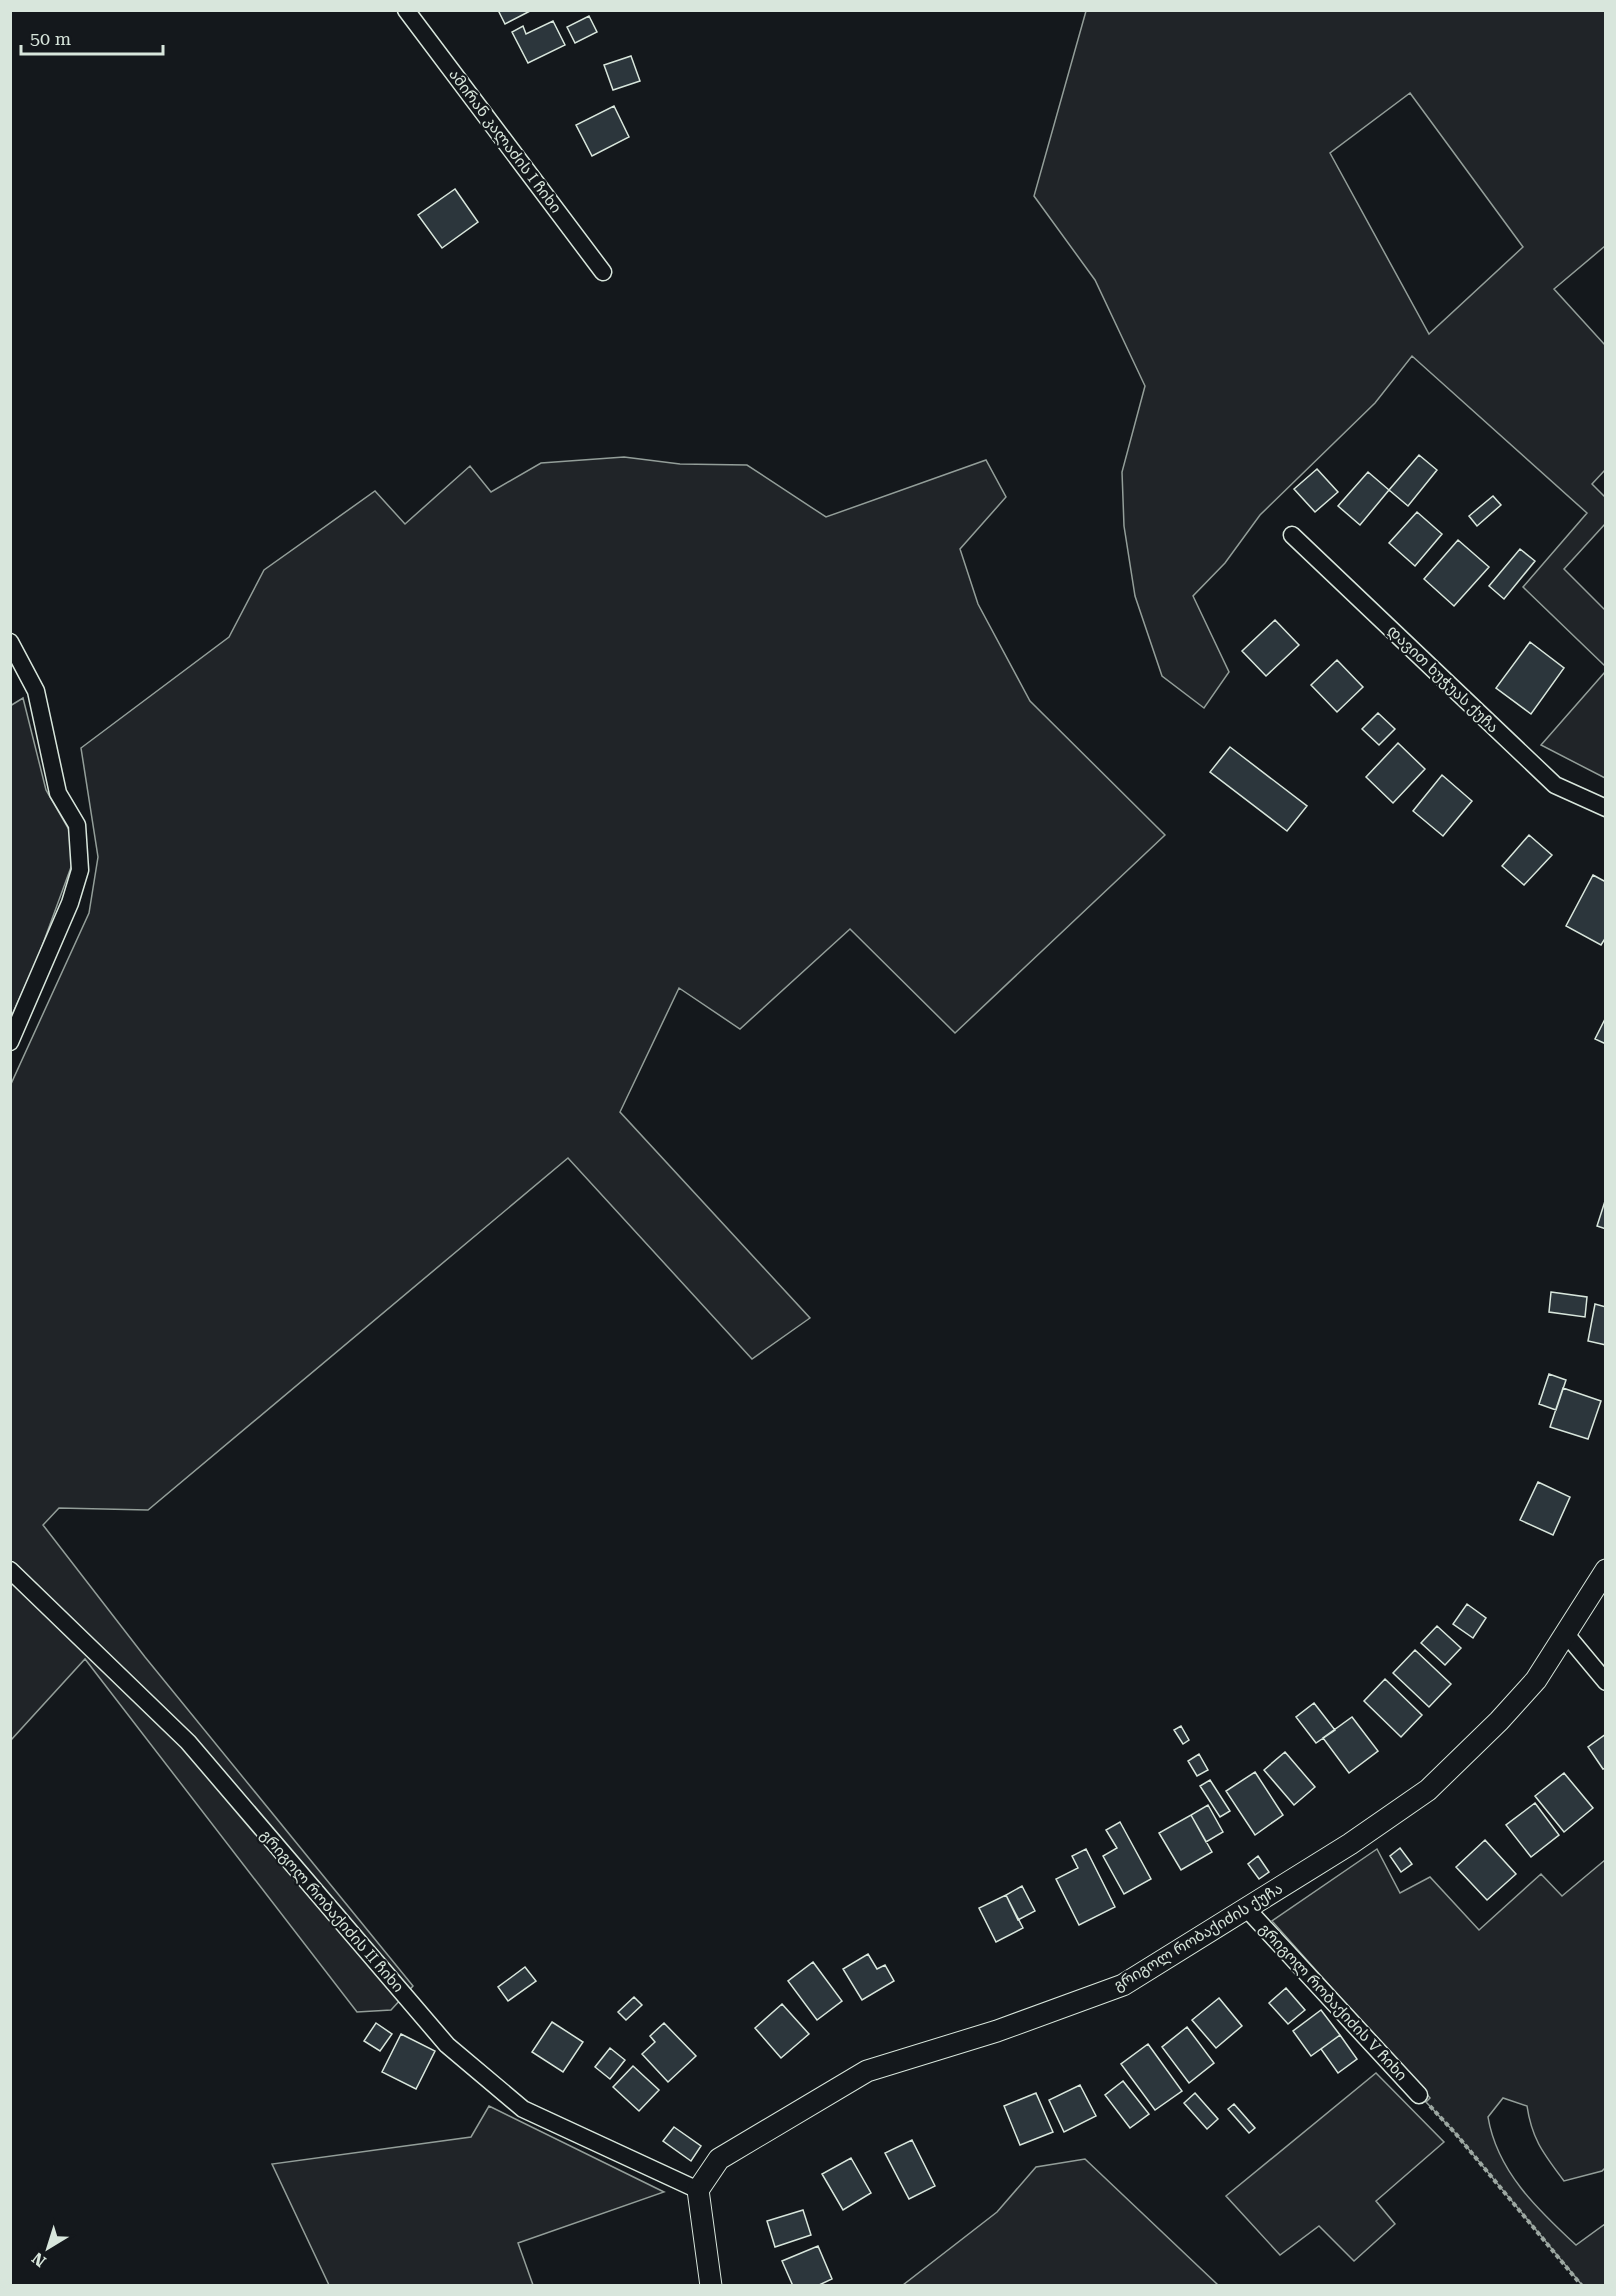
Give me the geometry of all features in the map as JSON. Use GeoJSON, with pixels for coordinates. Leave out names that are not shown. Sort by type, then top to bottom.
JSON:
{"type":"FeatureCollection","features":[{"type":"Feature","properties":{"kind":"street","name":"ამირან კალაძის I ჩიხი"},"geometry":{"type":"LineString","coordinates":[[406,10],[603,272]]}},
{"type":"Feature","properties":{"kind":"street","name":"დავით ხუჭუას ქუჩა"},"geometry":{"type":"LineString","coordinates":[[1292,535],[1555,785],[1605,808]]}},
{"type":"Feature","properties":{"kind":"street"},"geometry":{"type":"LineString","coordinates":[[10,642],[36,691],[58,793],[77,825],[80,870],[70,903],[10,1042]]}},
{"type":"Feature","properties":{"kind":"street","name":"გრიგოლ რობაქიძის II ჩიხი"},"geometry":{"type":"LineString","coordinates":[[10,1570],[188,1742],[447,2045],[524,2109],[698,2190]]}},
{"type":"Feature","properties":{"kind":"street","name":"გრიგოლ რობაქიძის ქუჩა"},"geometry":{"type":"LineString","coordinates":[[698,2190],[718,2159],[867,2071],[997,2031],[1123,1985],[1350,1844],[1428,1790],[1514,1704],[1536,1680],[1605,1570]]}},
{"type":"Feature","properties":{"kind":"street"},"geometry":{"type":"LineString","coordinates":[[1566,1634],[1605,1682]]}},
{"type":"Feature","properties":{"kind":"street","name":"გრიგოლ რობაქიძის V ჩიხი"},"geometry":{"type":"LineString","coordinates":[[1246,1909],[1419,2095]]}},
{"type":"Feature","properties":{"kind":"street"},"geometry":{"type":"LineString","coordinates":[[698,2190],[711,2286]]}},
{"type":"Feature","properties":{"kind":"path"},"geometry":{"type":"LineString","coordinates":[[1419,2095],[1456,2134],[1582,2286]]}},
{"type":"Feature","properties":{"kind":"shaded area"},"geometry":{"type":"Polygon","coordinates":[[[1086,11],[1605,11],[1605,246],[1554,289],[1605,345],[1605,470],[1592,484],[1605,497],[1605,524],[1564,569],[1605,610],[1605,666],[1523,587],[1587,513],[1412,356],[1375,403],[1260,515],[1225,563],[1193,596],[1229,672],[1204,708],[1162,676],[1135,596],[1124,526],[1122,472],[1145,386],[1095,280],[1034,196],[1086,11]],[[1410,93],[1330,153],[1429,334],[1523,247],[1410,93]]]}},
{"type":"Feature","properties":{"kind":"shaded area"},"geometry":{"type":"Polygon","coordinates":[[[624,457],[680,464],[747,465],[826,517],[986,460],[1006,497],[960,549],[978,604],[1030,701],[1165,835],[955,1033],[850,929],[740,1029],[679,988],[620,1112],[810,1318],[752,1359],[568,1158],[148,1510],[59,1508],[43,1525],[145,1657],[413,1986],[391,2010],[357,2012],[85,1659],[11,1740],[11,1084],[89,913],[98,857],[81,748],[229,637],[264,570],[375,491],[405,524],[470,466],[491,492],[541,463],[624,457]]]}},
{"type":"Feature","properties":{"kind":"shaded area"},"geometry":{"type":"Polygon","coordinates":[[[1605,672],[1605,778],[1541,745],[1605,672]]]}},
{"type":"Feature","properties":{"kind":"shaded area"},"geometry":{"type":"Polygon","coordinates":[[[23,698],[46,790],[71,833],[74,859],[37,960],[11,1017],[10,706],[23,698]]]}},
{"type":"Feature","properties":{"kind":"shaded area"},"geometry":{"type":"Polygon","coordinates":[[[1377,1849],[1400,1893],[1430,1877],[1479,1930],[1541,1874],[1562,1896],[1605,1860],[1605,2168],[1602,2171],[1564,2181],[1536,2138],[1527,2106],[1503,2098],[1488,2117],[1500,2155],[1521,2188],[1576,2245],[1605,2224],[1605,2285],[1582,2285],[1456,2134],[1426,2102],[1430,2098],[1272,1921],[1377,1849]]]}},
{"type":"Feature","properties":{"kind":"shaded area"},"geometry":{"type":"Polygon","coordinates":[[[1376,2073],[1444,2142],[1376,2201],[1395,2224],[1354,2261],[1319,2226],[1280,2255],[1226,2196],[1376,2073]]]}},
{"type":"Feature","properties":{"kind":"shaded area"},"geometry":{"type":"Polygon","coordinates":[[[489,2106],[664,2192],[518,2243],[533,2285],[329,2285],[272,2164],[471,2137],[489,2106]]]}},
{"type":"Feature","properties":{"kind":"shaded area"},"geometry":{"type":"Polygon","coordinates":[[[1085,2159],[1218,2285],[903,2285],[997,2212],[1036,2167],[1085,2159]]]}},
{"type":"Feature","properties":{"kind":"building"},"geometry":{"type":"Polygon","coordinates":[[[498,10],[532,10],[505,24],[498,10]]]}},
{"type":"Feature","properties":{"kind":"building"},"geometry":{"type":"Polygon","coordinates":[[[589,16],[597,32],[575,43],[567,27],[589,16]]]}},
{"type":"Feature","properties":{"kind":"building"},"geometry":{"type":"Polygon","coordinates":[[[553,21],[565,45],[528,63],[512,32],[523,26],[526,34],[553,21]]]}},
{"type":"Feature","properties":{"kind":"building"},"geometry":{"type":"Polygon","coordinates":[[[631,56],[640,81],[613,90],[604,65],[631,56]]]}},
{"type":"Feature","properties":{"kind":"building"},"geometry":{"type":"Polygon","coordinates":[[[614,106],[629,137],[592,156],[576,125],[614,106]]]}},
{"type":"Feature","properties":{"kind":"building"},"geometry":{"type":"Polygon","coordinates":[[[455,189],[478,222],[442,248],[418,215],[455,189]]]}},
{"type":"Feature","properties":{"kind":"building"},"geometry":{"type":"Polygon","coordinates":[[[1419,455],[1437,470],[1408,506],[1389,490],[1419,455]]]}},
{"type":"Feature","properties":{"kind":"building"},"geometry":{"type":"Polygon","coordinates":[[[1317,469],[1338,492],[1315,512],[1294,489],[1317,469]]]}},
{"type":"Feature","properties":{"kind":"building"},"geometry":{"type":"Polygon","coordinates":[[[1368,472],[1389,490],[1360,525],[1338,506],[1368,472]]]}},
{"type":"Feature","properties":{"kind":"building"},"geometry":{"type":"Polygon","coordinates":[[[1493,496],[1501,505],[1477,526],[1469,516],[1493,496]]]}},
{"type":"Feature","properties":{"kind":"building"},"geometry":{"type":"Polygon","coordinates":[[[1417,512],[1442,534],[1415,566],[1389,543],[1417,512]]]}},
{"type":"Feature","properties":{"kind":"building"},"geometry":{"type":"Polygon","coordinates":[[[1458,540],[1489,567],[1454,606],[1424,579],[1458,540]]]}},
{"type":"Feature","properties":{"kind":"building"},"geometry":{"type":"Polygon","coordinates":[[[1520,549],[1535,561],[1504,599],[1489,586],[1520,549]]]}},
{"type":"Feature","properties":{"kind":"building"},"geometry":{"type":"Polygon","coordinates":[[[1275,620],[1299,645],[1266,676],[1242,651],[1275,620]]]}},
{"type":"Feature","properties":{"kind":"building"},"geometry":{"type":"Polygon","coordinates":[[[1530,642],[1564,668],[1531,714],[1496,688],[1530,642]]]}},
{"type":"Feature","properties":{"kind":"building"},"geometry":{"type":"Polygon","coordinates":[[[1337,660],[1363,687],[1337,712],[1311,685],[1337,660]]]}},
{"type":"Feature","properties":{"kind":"building"},"geometry":{"type":"Polygon","coordinates":[[[1378,713],[1395,729],[1379,745],[1362,729],[1378,713]]]}},
{"type":"Feature","properties":{"kind":"building"},"geometry":{"type":"Polygon","coordinates":[[[1398,743],[1425,769],[1393,803],[1366,777],[1398,743]]]}},
{"type":"Feature","properties":{"kind":"building"},"geometry":{"type":"Polygon","coordinates":[[[1230,747],[1307,806],[1287,831],[1210,772],[1230,747]]]}},
{"type":"Feature","properties":{"kind":"building"},"geometry":{"type":"Polygon","coordinates":[[[1442,775],[1472,801],[1443,836],[1413,811],[1442,775]]]}},
{"type":"Feature","properties":{"kind":"building"},"geometry":{"type":"Polygon","coordinates":[[[1529,835],[1552,855],[1524,885],[1502,866],[1529,835]]]}},
{"type":"Feature","properties":{"kind":"building"},"geometry":{"type":"Polygon","coordinates":[[[1593,875],[1606,882],[1606,937],[1601,945],[1566,926],[1593,875]]]}},
{"type":"Feature","properties":{"kind":"building"},"geometry":{"type":"Polygon","coordinates":[[[1606,1017],[1606,1044],[1595,1039],[1606,1017]]]}},
{"type":"Feature","properties":{"kind":"building"},"geometry":{"type":"Polygon","coordinates":[[[1606,1198],[1606,1229],[1597,1226],[1606,1198]]]}},
{"type":"Feature","properties":{"kind":"building"},"geometry":{"type":"Polygon","coordinates":[[[1551,1292],[1587,1297],[1585,1317],[1549,1312],[1551,1292]]]}},
{"type":"Feature","properties":{"kind":"building"},"geometry":{"type":"Polygon","coordinates":[[[1595,1304],[1606,1307],[1606,1345],[1588,1341],[1595,1304]]]}},
{"type":"Feature","properties":{"kind":"building"},"geometry":{"type":"Polygon","coordinates":[[[1549,1374],[1566,1380],[1556,1410],[1539,1404],[1549,1374]]]}},
{"type":"Feature","properties":{"kind":"building"},"geometry":{"type":"Polygon","coordinates":[[[1563,1388],[1601,1401],[1588,1439],[1550,1427],[1563,1388]]]}},
{"type":"Feature","properties":{"kind":"building"},"geometry":{"type":"Polygon","coordinates":[[[1538,1482],[1570,1497],[1553,1535],[1520,1520],[1538,1482]]]}},
{"type":"Feature","properties":{"kind":"building"},"geometry":{"type":"Polygon","coordinates":[[[1467,1604],[1486,1618],[1473,1638],[1453,1624],[1467,1604]]]}},
{"type":"Feature","properties":{"kind":"building"},"geometry":{"type":"Polygon","coordinates":[[[1437,1626],[1461,1648],[1445,1665],[1421,1643],[1437,1626]]]}},
{"type":"Feature","properties":{"kind":"building"},"geometry":{"type":"Polygon","coordinates":[[[1415,1650],[1451,1684],[1429,1707],[1393,1673],[1415,1650]]]}},
{"type":"Feature","properties":{"kind":"building"},"geometry":{"type":"Polygon","coordinates":[[[1385,1679],[1422,1715],[1401,1737],[1364,1701],[1385,1679]]]}},
{"type":"Feature","properties":{"kind":"building"},"geometry":{"type":"Polygon","coordinates":[[[1314,1703],[1335,1730],[1316,1743],[1296,1717],[1314,1703]]]}},
{"type":"Feature","properties":{"kind":"building"},"geometry":{"type":"Polygon","coordinates":[[[1352,1717],[1378,1751],[1349,1773],[1323,1738],[1352,1717]]]}},
{"type":"Feature","properties":{"kind":"building"},"geometry":{"type":"Polygon","coordinates":[[[1181,1726],[1189,1740],[1183,1744],[1174,1730],[1181,1726]]]}},
{"type":"Feature","properties":{"kind":"building"},"geometry":{"type":"Polygon","coordinates":[[[1606,1734],[1606,1768],[1603,1769],[1588,1747],[1606,1734]]]}},
{"type":"Feature","properties":{"kind":"building"},"geometry":{"type":"Polygon","coordinates":[[[1285,1752],[1315,1787],[1294,1805],[1264,1770],[1285,1752]]]}},
{"type":"Feature","properties":{"kind":"building"},"geometry":{"type":"Polygon","coordinates":[[[1199,1754],[1208,1770],[1197,1776],[1188,1761],[1199,1754]]]}},
{"type":"Feature","properties":{"kind":"building"},"geometry":{"type":"Polygon","coordinates":[[[1255,1772],[1283,1815],[1255,1835],[1226,1791],[1255,1772]]]}},
{"type":"Feature","properties":{"kind":"building"},"geometry":{"type":"Polygon","coordinates":[[[1564,1773],[1593,1808],[1564,1832],[1535,1796],[1564,1773]]]}},
{"type":"Feature","properties":{"kind":"building"},"geometry":{"type":"Polygon","coordinates":[[[1210,1780],[1230,1811],[1220,1817],[1200,1786],[1210,1780]]]}},
{"type":"Feature","properties":{"kind":"building"},"geometry":{"type":"Polygon","coordinates":[[[1535,1803],[1559,1835],[1531,1857],[1506,1825],[1535,1803]]]}},
{"type":"Feature","properties":{"kind":"building"},"geometry":{"type":"Polygon","coordinates":[[[1208,1805],[1223,1832],[1206,1842],[1191,1815],[1208,1805]]]}},
{"type":"Feature","properties":{"kind":"building"},"geometry":{"type":"Polygon","coordinates":[[[1191,1815],[1212,1852],[1181,1870],[1159,1833],[1191,1815]]]}},
{"type":"Feature","properties":{"kind":"building"},"geometry":{"type":"Polygon","coordinates":[[[1120,1822],[1151,1879],[1124,1894],[1103,1856],[1117,1848],[1106,1830],[1120,1822]]]}},
{"type":"Feature","properties":{"kind":"building"},"geometry":{"type":"Polygon","coordinates":[[[1485,1840],[1516,1874],[1487,1900],[1456,1867],[1485,1840]]]}},
{"type":"Feature","properties":{"kind":"building"},"geometry":{"type":"Polygon","coordinates":[[[1400,1848],[1412,1864],[1401,1872],[1390,1856],[1400,1848]]]}},
{"type":"Feature","properties":{"kind":"building"},"geometry":{"type":"Polygon","coordinates":[[[1086,1849],[1115,1907],[1079,1925],[1056,1879],[1078,1868],[1072,1856],[1086,1849]]]}},
{"type":"Feature","properties":{"kind":"building"},"geometry":{"type":"Polygon","coordinates":[[[1258,1856],[1269,1872],[1259,1879],[1248,1864],[1258,1856]]]}},
{"type":"Feature","properties":{"kind":"building"},"geometry":{"type":"Polygon","coordinates":[[[1022,1886],[1035,1911],[1018,1920],[1006,1895],[1022,1886]]]}},
{"type":"Feature","properties":{"kind":"building"},"geometry":{"type":"Polygon","coordinates":[[[1006,1895],[1023,1928],[996,1942],[979,1908],[1006,1895]]]}},
{"type":"Feature","properties":{"kind":"building"},"geometry":{"type":"Polygon","coordinates":[[[868,1954],[877,1969],[885,1965],[894,1981],[862,2000],[843,1969],[868,1954]]]}},
{"type":"Feature","properties":{"kind":"building"},"geometry":{"type":"Polygon","coordinates":[[[813,1962],[842,2001],[817,2020],[788,1981],[813,1962]]]}},
{"type":"Feature","properties":{"kind":"building"},"geometry":{"type":"Polygon","coordinates":[[[525,1967],[536,1981],[508,2001],[498,1987],[525,1967]]]}},
{"type":"Feature","properties":{"kind":"building"},"geometry":{"type":"Polygon","coordinates":[[[1286,1988],[1305,2010],[1288,2024],[1269,2003],[1286,1988]]]}},
{"type":"Feature","properties":{"kind":"building"},"geometry":{"type":"Polygon","coordinates":[[[634,1997],[642,2005],[626,2020],[618,2012],[634,1997]]]}},
{"type":"Feature","properties":{"kind":"building"},"geometry":{"type":"Polygon","coordinates":[[[1219,1998],[1242,2026],[1216,2048],[1192,2020],[1219,1998]]]}},
{"type":"Feature","properties":{"kind":"building"},"geometry":{"type":"Polygon","coordinates":[[[782,2004],[809,2034],[781,2058],[755,2028],[782,2004]]]}},
{"type":"Feature","properties":{"kind":"building"},"geometry":{"type":"Polygon","coordinates":[[[1321,2010],[1340,2035],[1311,2056],[1293,2031],[1321,2010]]]}},
{"type":"Feature","properties":{"kind":"building"},"geometry":{"type":"Polygon","coordinates":[[[552,2022],[583,2042],[563,2072],[532,2052],[552,2022]]]}},
{"type":"Feature","properties":{"kind":"building"},"geometry":{"type":"Polygon","coordinates":[[[376,2023],[392,2034],[380,2051],[364,2041],[376,2023]]]}},
{"type":"Feature","properties":{"kind":"building"},"geometry":{"type":"Polygon","coordinates":[[[664,2023],[696,2056],[668,2082],[642,2054],[655,2042],[650,2036],[664,2023]]]}},
{"type":"Feature","properties":{"kind":"building"},"geometry":{"type":"Polygon","coordinates":[[[1187,2027],[1214,2063],[1189,2083],[1162,2047],[1187,2027]]]}},
{"type":"Feature","properties":{"kind":"building"},"geometry":{"type":"Polygon","coordinates":[[[401,2034],[435,2051],[416,2089],[382,2072],[401,2034]]]}},
{"type":"Feature","properties":{"kind":"building"},"geometry":{"type":"Polygon","coordinates":[[[1340,2035],[1357,2059],[1338,2073],[1321,2049],[1340,2035]]]}},
{"type":"Feature","properties":{"kind":"building"},"geometry":{"type":"Polygon","coordinates":[[[1148,2044],[1182,2091],[1155,2110],[1121,2064],[1148,2044]]]}},
{"type":"Feature","properties":{"kind":"building"},"geometry":{"type":"Polygon","coordinates":[[[610,2048],[625,2060],[610,2079],[595,2067],[610,2048]]]}},
{"type":"Feature","properties":{"kind":"building"},"geometry":{"type":"Polygon","coordinates":[[[633,2066],[659,2090],[639,2111],[613,2087],[633,2066]]]}},
{"type":"Feature","properties":{"kind":"building"},"geometry":{"type":"Polygon","coordinates":[[[1123,2081],[1149,2114],[1130,2128],[1105,2095],[1123,2081]]]}},
{"type":"Feature","properties":{"kind":"building"},"geometry":{"type":"Polygon","coordinates":[[[1080,2085],[1096,2116],[1064,2132],[1049,2100],[1080,2085]]]}},
{"type":"Feature","properties":{"kind":"building"},"geometry":{"type":"Polygon","coordinates":[[[1036,2093],[1053,2132],[1020,2145],[1004,2106],[1036,2093]]]}},
{"type":"Feature","properties":{"kind":"building"},"geometry":{"type":"Polygon","coordinates":[[[1195,2093],[1218,2119],[1207,2129],[1184,2103],[1195,2093]]]}},
{"type":"Feature","properties":{"kind":"building"},"geometry":{"type":"Polygon","coordinates":[[[1234,2104],[1255,2128],[1249,2133],[1228,2109],[1234,2104]]]}},
{"type":"Feature","properties":{"kind":"building"},"geometry":{"type":"Polygon","coordinates":[[[674,2127],[701,2146],[691,2161],[663,2141],[674,2127]]]}},
{"type":"Feature","properties":{"kind":"building"},"geometry":{"type":"Polygon","coordinates":[[[912,2140],[935,2186],[909,2199],[885,2153],[912,2140]]]}},
{"type":"Feature","properties":{"kind":"building"},"geometry":{"type":"Polygon","coordinates":[[[851,2158],[871,2193],[843,2210],[822,2174],[851,2158]]]}},
{"type":"Feature","properties":{"kind":"building"},"geometry":{"type":"Polygon","coordinates":[[[803,2210],[811,2235],[775,2247],[767,2221],[803,2210]]]}},
{"type":"Feature","properties":{"kind":"building"},"geometry":{"type":"Polygon","coordinates":[[[818,2246],[832,2279],[817,2286],[793,2286],[782,2261],[818,2246]]]}}]}
